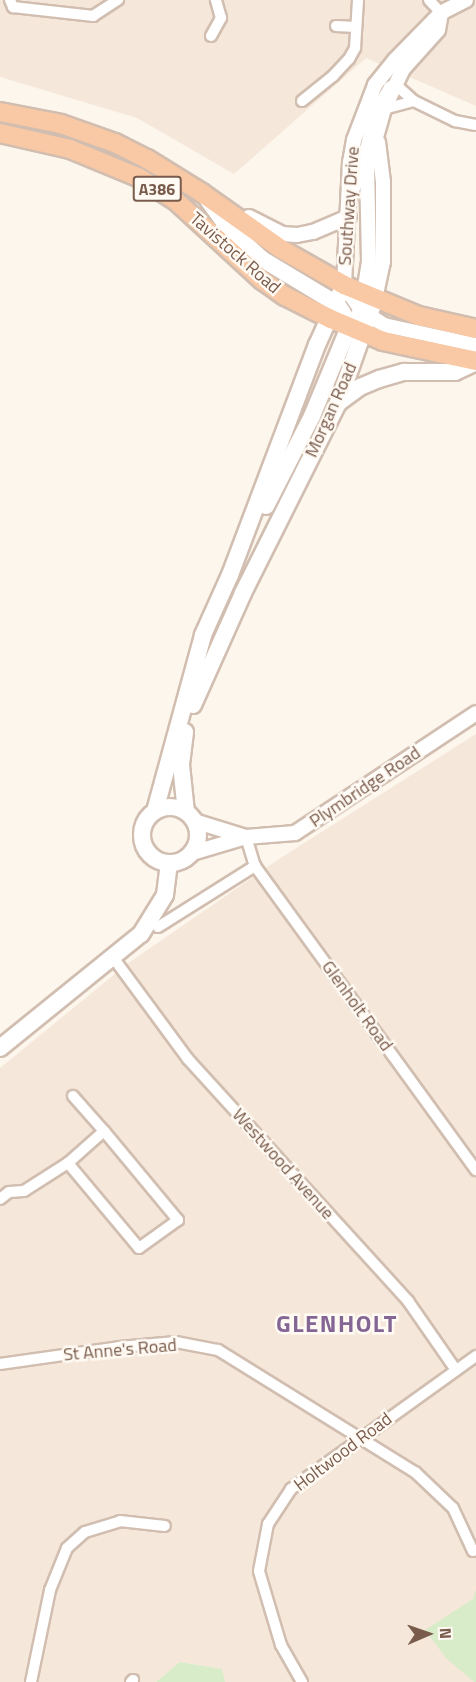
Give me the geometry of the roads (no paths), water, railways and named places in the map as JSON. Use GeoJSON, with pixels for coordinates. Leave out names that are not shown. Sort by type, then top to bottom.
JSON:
{"type":"FeatureCollection","features":[{"type":"Feature","properties":{"kind":"highway","name":"Tavistock Road"},"geometry":{"type":"LineString","coordinates":[[0,112],[62,124],[115,143],[147,159],[202,193],[281,249],[344,285],[355,312],[383,341],[476,362]]}},
{"type":"Feature","properties":{"kind":"highway","name":"Tavistock Road"},"geometry":{"type":"LineString","coordinates":[[0,134],[70,149],[138,177],[175,200],[262,280],[285,296],[355,312],[419,316],[476,329]]}},
{"type":"Feature","properties":{"kind":"main road"},"geometry":{"type":"LineString","coordinates":[[202,193],[230,230],[262,259],[355,312]]}},
{"type":"Feature","properties":{"kind":"main road","name":"Morgan Road"},"geometry":{"type":"LineString","coordinates":[[190,816],[181,765],[185,731],[200,686],[338,403],[357,354],[355,312]]}},
{"type":"Feature","properties":{"kind":"main road","name":"Morgan Road"},"geometry":{"type":"LineString","coordinates":[[155,811],[203,635],[230,575],[312,416],[355,312]]}},
{"type":"Feature","properties":{"kind":"main road","name":"Morgan Road"},"geometry":{"type":"LineString","coordinates":[[230,575],[317,345],[355,312]]}},
{"type":"Feature","properties":{"kind":"main road"},"geometry":{"type":"LineString","coordinates":[[338,403],[360,387],[379,379],[405,372],[455,372],[476,362]]}},
{"type":"Feature","properties":{"kind":"main road","name":"Plymbridge Road"},"geometry":{"type":"LineString","coordinates":[[155,811],[167,807],[190,816]]}},
{"type":"Feature","properties":{"kind":"main road"},"geometry":{"type":"LineString","coordinates":[[0,1048],[141,934],[165,895],[169,863],[151,856],[145,848],[143,826],[155,811]]}},
{"type":"Feature","properties":{"kind":"main road"},"geometry":{"type":"LineString","coordinates":[[190,816],[198,830],[197,842],[192,853]]}},
{"type":"Feature","properties":{"kind":"main road","name":"Plymbridge Road"},"geometry":{"type":"LineString","coordinates":[[169,863],[179,862],[192,853]]}},
{"type":"Feature","properties":{"kind":"street"},"geometry":{"type":"LineString","coordinates":[[9,0],[13,7],[93,16],[118,0]]}},
{"type":"Feature","properties":{"kind":"street"},"geometry":{"type":"LineString","coordinates":[[211,36],[221,18],[216,0]]}},
{"type":"Feature","properties":{"kind":"street"},"geometry":{"type":"LineString","coordinates":[[302,101],[349,59],[355,48],[358,0]]}},
{"type":"Feature","properties":{"kind":"street"},"geometry":{"type":"LineString","coordinates":[[429,0],[441,13]]}},
{"type":"Feature","properties":{"kind":"street","name":"Southway Drive"},"geometry":{"type":"LineString","coordinates":[[344,285],[350,201],[350,162],[354,140],[375,85],[395,60],[441,13],[466,0]]}},
{"type":"Feature","properties":{"kind":"street","name":"Southway Drive"},"geometry":{"type":"LineString","coordinates":[[355,312],[383,262],[383,182],[377,140],[384,110],[395,84],[414,54],[438,30],[441,13]]}},
{"type":"Feature","properties":{"kind":"street"},"geometry":{"type":"LineString","coordinates":[[336,26],[356,27]]}},
{"type":"Feature","properties":{"kind":"street"},"geometry":{"type":"LineString","coordinates":[[350,201],[357,184],[373,115],[389,87],[395,84],[414,101],[454,121],[476,125]]}},
{"type":"Feature","properties":{"kind":"street"},"geometry":{"type":"LineString","coordinates":[[384,110],[414,101]]}},
{"type":"Feature","properties":{"kind":"street"},"geometry":{"type":"LineString","coordinates":[[202,193],[282,234],[313,232],[349,217]]}},
{"type":"Feature","properties":{"kind":"street"},"geometry":{"type":"LineString","coordinates":[[355,312],[400,330],[476,345]]}},
{"type":"Feature","properties":{"kind":"street","name":"Plymbridge Road"},"geometry":{"type":"LineString","coordinates":[[192,853],[246,837],[295,833],[476,714]]}},
{"type":"Feature","properties":{"kind":"street","name":"Plymbridge Road"},"geometry":{"type":"LineString","coordinates":[[190,816],[246,837]]}},
{"type":"Feature","properties":{"kind":"street","name":"Glenholt Road"},"geometry":{"type":"LineString","coordinates":[[246,837],[255,866],[476,1170]]}},
{"type":"Feature","properties":{"kind":"street"},"geometry":{"type":"LineString","coordinates":[[158,927],[255,866]]}},
{"type":"Feature","properties":{"kind":"street","name":"Westwood Avenue"},"geometry":{"type":"LineString","coordinates":[[112,956],[188,1059],[408,1301],[456,1370]]}},
{"type":"Feature","properties":{"kind":"street"},"geometry":{"type":"LineString","coordinates":[[68,1163],[139,1248],[178,1220],[73,1096]]}},
{"type":"Feature","properties":{"kind":"street"},"geometry":{"type":"LineString","coordinates":[[0,1199],[9,1192],[24,1191],[68,1163],[104,1131]]}},
{"type":"Feature","properties":{"kind":"street","name":"St Anne's Road"},"geometry":{"type":"LineString","coordinates":[[0,1364],[119,1347],[176,1342],[218,1350],[415,1472],[453,1508],[473,1551],[476,1550]]}},
{"type":"Feature","properties":{"kind":"street","name":"Holtwood Road"},"geometry":{"type":"LineString","coordinates":[[302,1682],[281,1645],[259,1571],[268,1524],[291,1489],[476,1356]]}},
{"type":"Feature","properties":{"kind":"street"},"geometry":{"type":"LineString","coordinates":[[31,1682],[50,1590],[67,1548],[85,1532],[120,1521],[165,1526]]}},
{"type":"Feature","properties":{"kind":"district","name":"GLENHOLT"},"geometry":{"type":"Point","coordinates":[337,1324]}}]}
